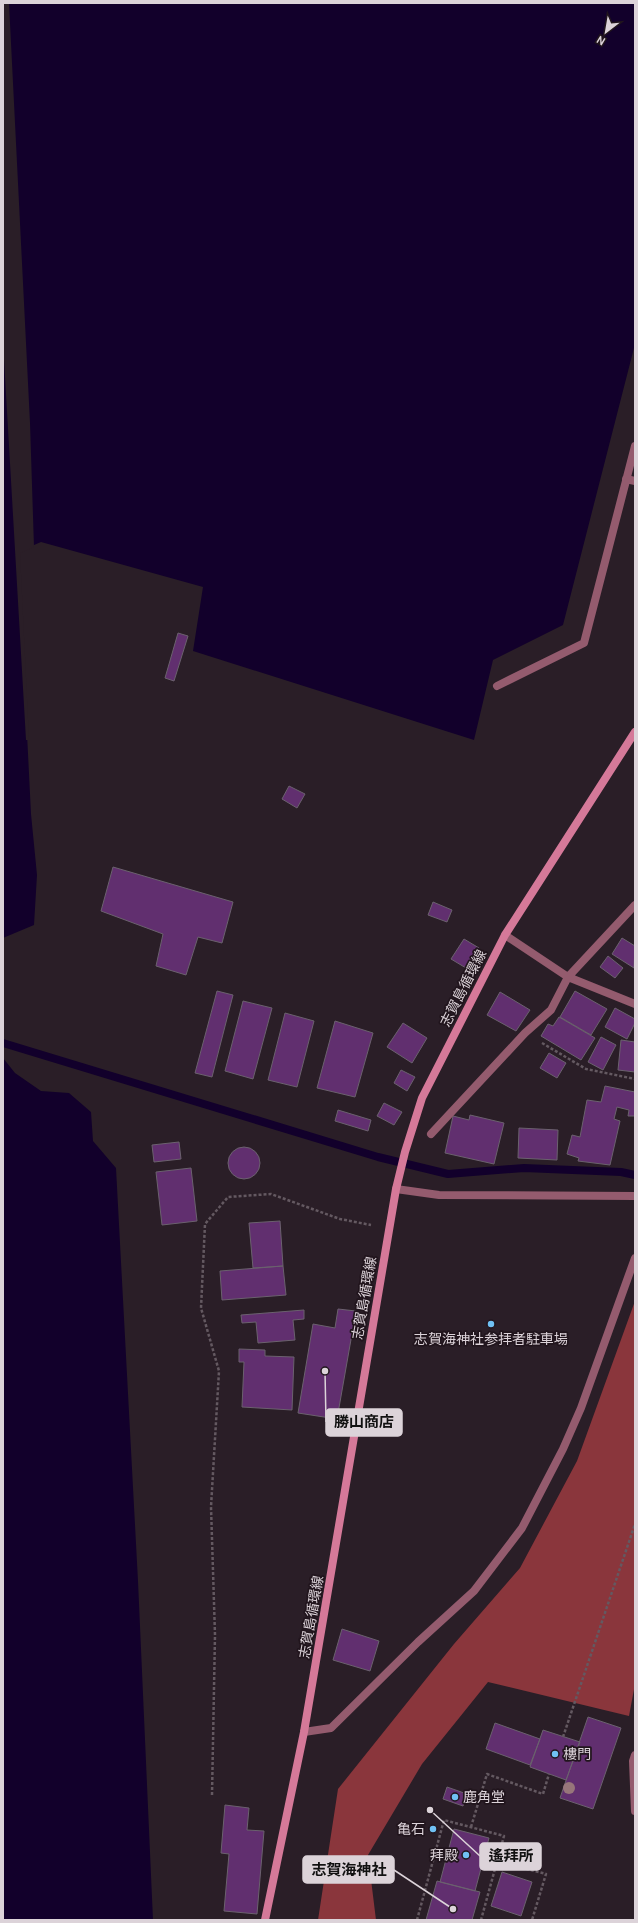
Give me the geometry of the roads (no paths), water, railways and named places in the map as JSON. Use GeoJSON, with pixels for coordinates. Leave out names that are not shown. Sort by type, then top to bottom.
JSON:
{"type":"FeatureCollection","features":[{"type":"Feature","properties":{"kind":"main road","name":"志賀島循環線"},"geometry":{"type":"LineString","coordinates":[[264,1920],[304,1732],[389,1228],[405,1152],[422,1098],[505,935],[635,732]]}},
{"type":"Feature","properties":{"kind":"street"},"geometry":{"type":"LineString","coordinates":[[497,686],[584,643],[635,446]]}},
{"type":"Feature","properties":{"kind":"street"},"geometry":{"type":"LineString","coordinates":[[626,479],[635,481]]}},
{"type":"Feature","properties":{"kind":"street"},"geometry":{"type":"LineString","coordinates":[[431,1134],[525,1033],[550,1010],[568,977],[635,905]]}},
{"type":"Feature","properties":{"kind":"street"},"geometry":{"type":"LineString","coordinates":[[505,935],[568,977],[635,1004]]}},
{"type":"Feature","properties":{"kind":"street"},"geometry":{"type":"LineString","coordinates":[[396,1189],[439,1195],[635,1196]]}},
{"type":"Feature","properties":{"kind":"street"},"geometry":{"type":"LineString","coordinates":[[304,1732],[331,1728],[418,1642],[474,1591],[522,1528],[581,1408],[635,1258]]}},
{"type":"Feature","properties":{"kind":"street"},"geometry":{"type":"LineString","coordinates":[[635,1755],[633,1761],[635,1810]]}},
{"type":"Feature","properties":{"kind":"waterway"},"geometry":{"type":"LineString","coordinates":[[3,1043],[378,1157],[448,1174],[524,1168],[621,1172],[635,1175]]}},
{"type":"Feature","properties":{"kind":"place","name":"志賀海神社参拝者駐車場"},"geometry":{"type":"Point","coordinates":[491,1324]}},
{"type":"Feature","properties":{"kind":"place","name":"勝山商店"},"geometry":{"type":"Point","coordinates":[325,1371]}},
{"type":"Feature","properties":{"kind":"place","name":"樓門"},"geometry":{"type":"Point","coordinates":[555,1754]}},
{"type":"Feature","properties":{"kind":"place","name":"鹿角堂"},"geometry":{"type":"Point","coordinates":[455,1797]}},
{"type":"Feature","properties":{"kind":"place","name":"遙拜所"},"geometry":{"type":"Point","coordinates":[430,1810]}},
{"type":"Feature","properties":{"kind":"place","name":"亀石"},"geometry":{"type":"Point","coordinates":[433,1829]}},
{"type":"Feature","properties":{"kind":"place","name":"拜殿"},"geometry":{"type":"Point","coordinates":[466,1855]}},
{"type":"Feature","properties":{"kind":"place","name":"志賀海神社"},"geometry":{"type":"Point","coordinates":[453,1909]}}]}
